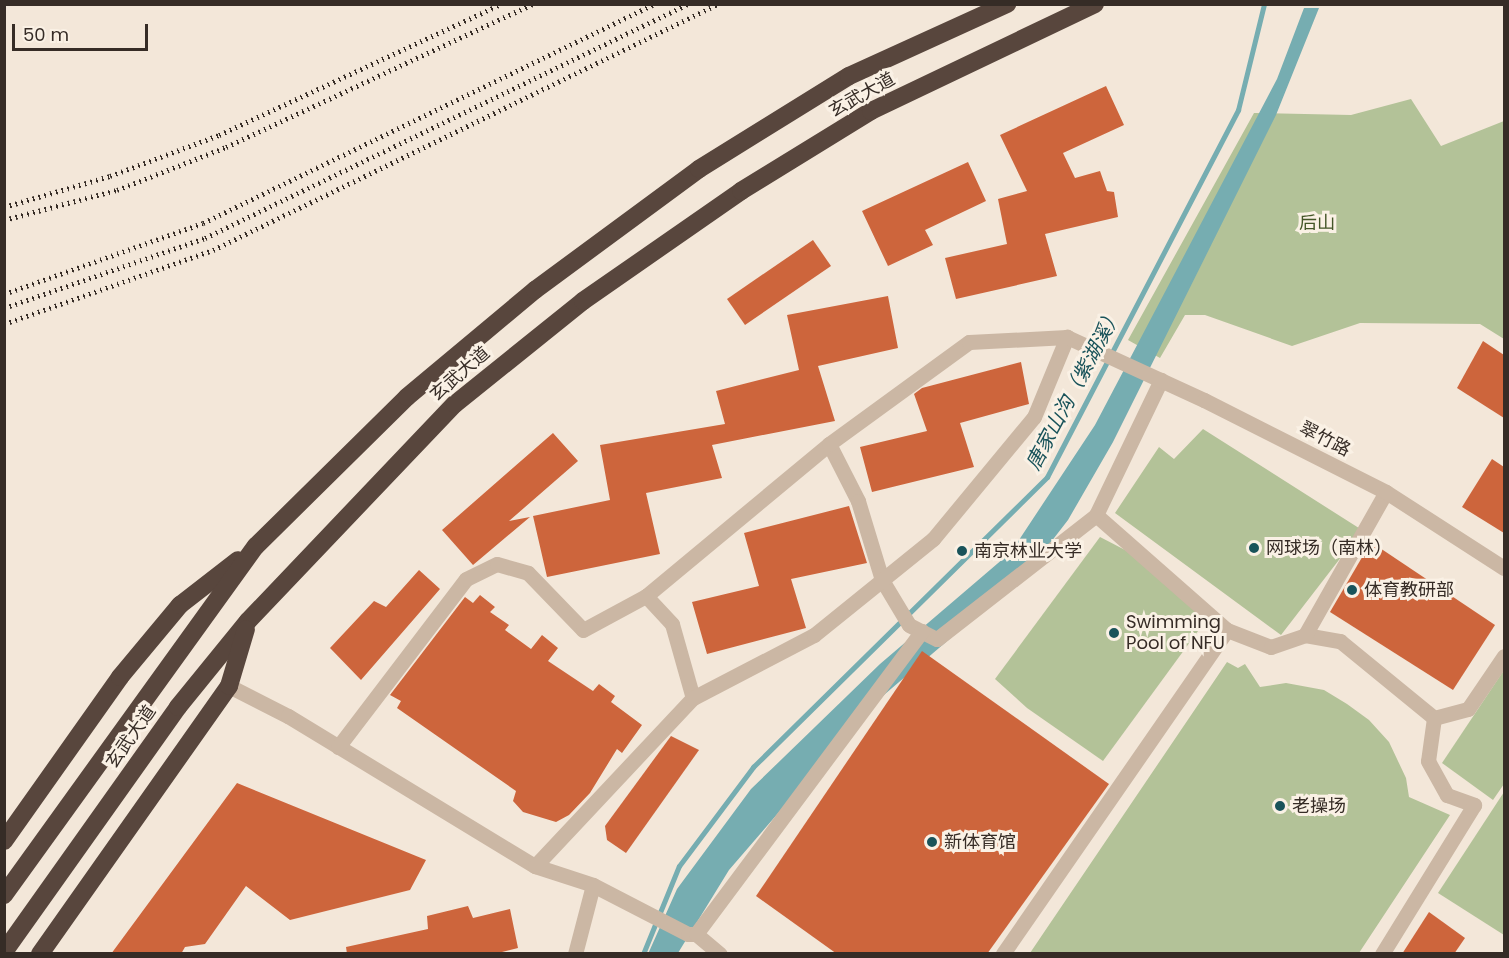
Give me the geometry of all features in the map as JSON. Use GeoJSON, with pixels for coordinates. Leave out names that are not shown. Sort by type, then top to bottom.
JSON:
{"type":"FeatureCollection","features":[{"type":"Feature","properties":{"kind":"highway","name":"玄武大道"},"geometry":{"type":"LineString","coordinates":[[4,895],[256,546],[416,389],[535,290],[699,169],[849,76],[1007,4]]}},
{"type":"Feature","properties":{"kind":"highway","name":"玄武大道"},"geometry":{"type":"LineString","coordinates":[[4,952],[178,707],[248,621],[455,404],[583,301],[741,191],[872,111],[1095,4]]}},
{"type":"Feature","properties":{"kind":"highway"},"geometry":{"type":"LineString","coordinates":[[4,841],[120,677],[180,605],[256,546]]}},
{"type":"Feature","properties":{"kind":"highway"},"geometry":{"type":"LineString","coordinates":[[40,954],[229,686],[248,621]]}},
{"type":"Feature","properties":{"kind":"lane","name":"翠竹路"},"geometry":{"type":"LineString","coordinates":[[1067,337],[1161,380],[1386,492],[1504,568]]}},
{"type":"Feature","properties":{"kind":"lane"},"geometry":{"type":"LineString","coordinates":[[338,747],[466,579],[498,564],[528,573],[583,630],[646,596],[829,444],[969,342],[1067,337],[1034,417],[933,539],[814,635],[693,698],[535,866]]}},
{"type":"Feature","properties":{"kind":"lane"},"geometry":{"type":"LineString","coordinates":[[829,444],[858,501],[882,580],[898,607],[915,628],[937,639],[1096,515],[1161,380]]}},
{"type":"Feature","properties":{"kind":"lane"},"geometry":{"type":"LineString","coordinates":[[1305,635],[1386,492]]}},
{"type":"Feature","properties":{"kind":"lane"},"geometry":{"type":"LineString","coordinates":[[1096,515],[1227,630],[1272,647],[1305,635],[1340,641],[1434,718]]}},
{"type":"Feature","properties":{"kind":"lane"},"geometry":{"type":"LineString","coordinates":[[646,596],[672,624],[693,698]]}},
{"type":"Feature","properties":{"kind":"lane"},"geometry":{"type":"LineString","coordinates":[[696,934],[915,628]]}},
{"type":"Feature","properties":{"kind":"lane"},"geometry":{"type":"LineString","coordinates":[[1003,954],[1227,630]]}},
{"type":"Feature","properties":{"kind":"lane"},"geometry":{"type":"LineString","coordinates":[[1434,718],[1468,709],[1504,657]]}},
{"type":"Feature","properties":{"kind":"lane"},"geometry":{"type":"LineString","coordinates":[[229,686],[338,747],[535,866],[593,885],[667,923],[696,934],[720,954]]}},
{"type":"Feature","properties":{"kind":"lane"},"geometry":{"type":"LineString","coordinates":[[1382,954],[1474,804],[1447,795],[1428,761],[1434,718]]}},
{"type":"Feature","properties":{"kind":"lane"},"geometry":{"type":"LineString","coordinates":[[575,954],[593,885]]}},
{"type":"Feature","properties":{"kind":"green space","name":"后山"},"geometry":{"type":"Polygon","coordinates":[[[1411,99],[1441,146],[1504,121],[1504,339],[1480,324],[1360,323],[1292,346],[1205,315],[1185,315],[1160,358],[1128,340],[1254,113],[1351,115],[1411,99]]]}},
{"type":"Feature","properties":{"kind":"green space","name":"网球场（南林）"},"geometry":{"type":"Polygon","coordinates":[[[1203,429],[1362,530],[1281,635],[1115,513],[1159,447],[1174,459],[1203,429]]]}},
{"type":"Feature","properties":{"kind":"green space","name":"Swimming Pool of NFU"},"geometry":{"type":"Polygon","coordinates":[[[1100,537],[1129,552],[1209,616],[1103,761],[1027,708],[995,679],[1100,537]]]}},
{"type":"Feature","properties":{"kind":"green space","name":"老操场"},"geometry":{"type":"Polygon","coordinates":[[[1227,662],[1238,668],[1245,664],[1260,687],[1286,683],[1324,690],[1347,704],[1369,720],[1389,742],[1406,778],[1409,797],[1450,815],[1359,953],[1030,953],[1227,662]]]}},
{"type":"Feature","properties":{"kind":"green space"},"geometry":{"type":"Polygon","coordinates":[[[1504,670],[1504,784],[1493,800],[1442,763],[1504,670]]]}},
{"type":"Feature","properties":{"kind":"green space"},"geometry":{"type":"Polygon","coordinates":[[[1504,792],[1504,935],[1438,893],[1504,792]]]}},
{"type":"Feature","properties":{"kind":"water"},"geometry":{"type":"Polygon","coordinates":[[[1304,8],[1319,8],[1276,115],[1113,442],[1068,520],[1027,573],[885,694],[844,737],[729,870],[678,953],[648,954],[677,889],[751,789],[880,664],[1011,552],[1095,425],[1277,79],[1304,8]]]}},
{"type":"Feature","properties":{"kind":"building"},"geometry":{"type":"Polygon","coordinates":[[[1106,86],[1124,125],[1063,153],[1075,178],[1100,171],[1107,191],[1114,192],[1118,217],[1045,234],[1057,276],[956,299],[945,258],[1007,244],[998,199],[1027,191],[1000,135],[1106,86]]]}},
{"type":"Feature","properties":{"kind":"building"},"geometry":{"type":"Polygon","coordinates":[[[968,162],[986,201],[925,230],[933,245],[888,266],[862,211],[968,162]]]}},
{"type":"Feature","properties":{"kind":"building"},"geometry":{"type":"Polygon","coordinates":[[[813,240],[831,266],[745,325],[727,299],[813,240]]]}},
{"type":"Feature","properties":{"kind":"building"},"geometry":{"type":"Polygon","coordinates":[[[888,296],[898,348],[818,366],[835,421],[712,445],[722,478],[646,493],[660,554],[547,577],[533,516],[610,500],[600,445],[725,424],[716,391],[799,370],[787,315],[888,296]]]}},
{"type":"Feature","properties":{"kind":"building"},"geometry":{"type":"Polygon","coordinates":[[[1483,341],[1504,355],[1504,418],[1457,388],[1483,341]]]}},
{"type":"Feature","properties":{"kind":"building"},"geometry":{"type":"Polygon","coordinates":[[[1021,362],[1029,404],[960,423],[974,467],[872,492],[860,447],[927,431],[914,394],[922,388],[1021,362]]]}},
{"type":"Feature","properties":{"kind":"building"},"geometry":{"type":"Polygon","coordinates":[[[553,433],[578,461],[509,521],[530,517],[473,565],[442,530],[553,433]]]}},
{"type":"Feature","properties":{"kind":"building"},"geometry":{"type":"Polygon","coordinates":[[[1492,459],[1504,467],[1504,533],[1462,507],[1492,459]]]}},
{"type":"Feature","properties":{"kind":"building"},"geometry":{"type":"Polygon","coordinates":[[[849,506],[867,563],[791,579],[806,628],[707,654],[692,602],[759,586],[744,533],[849,506]]]}},
{"type":"Feature","properties":{"kind":"building"},"geometry":{"type":"Polygon","coordinates":[[[1371,542],[1495,625],[1453,690],[1330,612],[1371,542]]]}},
{"type":"Feature","properties":{"kind":"building"},"geometry":{"type":"Polygon","coordinates":[[[419,570],[440,589],[361,680],[330,648],[374,601],[386,607],[419,570]]]}},
{"type":"Feature","properties":{"kind":"building"},"geometry":{"type":"Polygon","coordinates":[[[480,595],[495,607],[490,612],[509,625],[505,630],[531,649],[542,635],[558,648],[548,661],[593,691],[599,684],[615,696],[611,702],[642,725],[622,753],[617,749],[590,793],[569,815],[556,822],[523,812],[513,801],[516,791],[397,708],[401,701],[390,695],[465,597],[473,603],[480,595]]]}},
{"type":"Feature","properties":{"kind":"building","name":"新体育馆"},"geometry":{"type":"Polygon","coordinates":[[[922,651],[1109,784],[987,954],[837,954],[756,896],[922,651]]]}},
{"type":"Feature","properties":{"kind":"building"},"geometry":{"type":"Polygon","coordinates":[[[671,736],[699,750],[626,853],[607,840],[605,826],[671,736]]]}},
{"type":"Feature","properties":{"kind":"building"},"geometry":{"type":"Polygon","coordinates":[[[237,783],[426,860],[410,890],[290,920],[246,886],[205,944],[185,947],[181,954],[111,954],[237,783]]]}},
{"type":"Feature","properties":{"kind":"building"},"geometry":{"type":"Polygon","coordinates":[[[468,906],[473,918],[510,909],[518,948],[494,954],[347,954],[346,947],[428,929],[427,916],[468,906]]]}},
{"type":"Feature","properties":{"kind":"building"},"geometry":{"type":"Polygon","coordinates":[[[1429,912],[1465,938],[1454,954],[1402,954],[1429,912]]]}},
{"type":"Feature","properties":{"kind":"waterway","name":"唐家山沟（紫湖溪）"},"geometry":{"type":"LineString","coordinates":[[643,954],[679,866],[753,767],[1047,477],[1238,110],[1264,4]]}},
{"type":"Feature","properties":{"kind":"railway"},"geometry":{"type":"LineString","coordinates":[[4,207],[110,176],[219,135],[501,4]]}},
{"type":"Feature","properties":{"kind":"railway"},"geometry":{"type":"LineString","coordinates":[[4,220],[117,190],[226,147],[532,4]]}},
{"type":"Feature","properties":{"kind":"railway"},"geometry":{"type":"LineString","coordinates":[[4,294],[203,223],[654,4]]}},
{"type":"Feature","properties":{"kind":"railway"},"geometry":{"type":"LineString","coordinates":[[4,308],[205,238],[688,4]]}},
{"type":"Feature","properties":{"kind":"railway"},"geometry":{"type":"LineString","coordinates":[[4,324],[213,250],[718,4]]}},
{"type":"Feature","properties":{"kind":"place","name":"网球场（南林）"},"geometry":{"type":"Point","coordinates":[1254,548]}},
{"type":"Feature","properties":{"kind":"place","name":"南京林业大学"},"geometry":{"type":"Point","coordinates":[962,551]}},
{"type":"Feature","properties":{"kind":"place","name":"体育教研部"},"geometry":{"type":"Point","coordinates":[1352,590]}},
{"type":"Feature","properties":{"kind":"place","name":"Swimming Pool of NFU"},"geometry":{"type":"Point","coordinates":[1114,633]}},
{"type":"Feature","properties":{"kind":"place","name":"老操场"},"geometry":{"type":"Point","coordinates":[1280,806]}},
{"type":"Feature","properties":{"kind":"place","name":"新体育馆"},"geometry":{"type":"Point","coordinates":[932,842]}}]}
